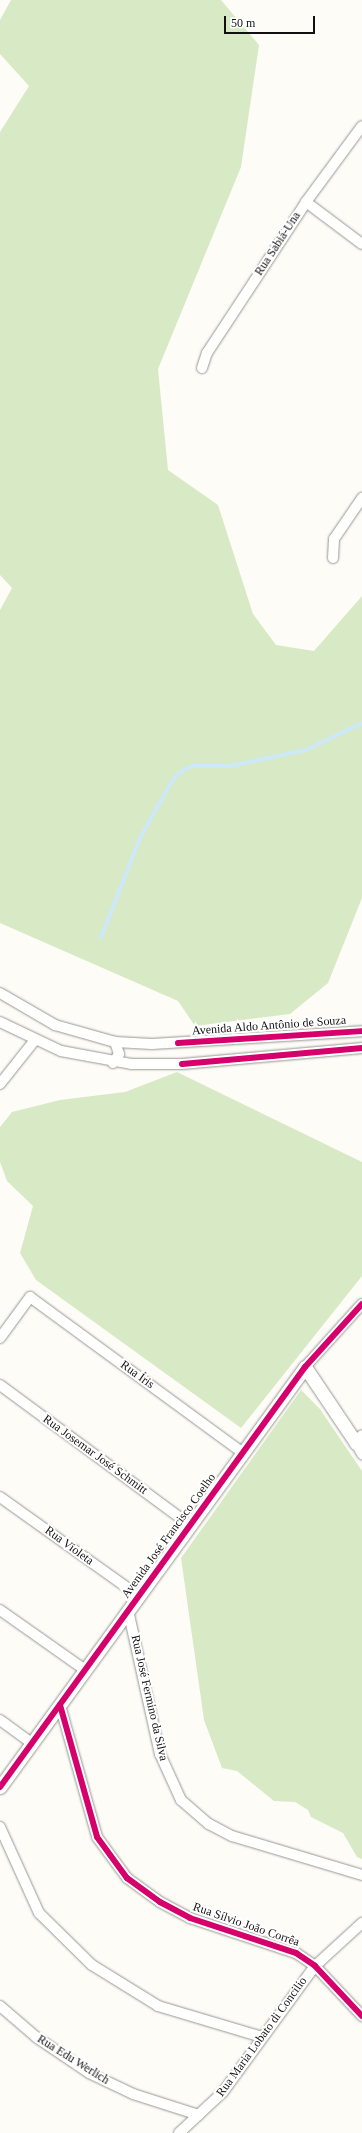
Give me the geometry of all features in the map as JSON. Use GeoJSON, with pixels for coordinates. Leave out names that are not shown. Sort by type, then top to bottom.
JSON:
{"type":"FeatureCollection","features":[{"type":"Feature","properties":{"kind":"street","name":"Rua Sabiá-Una"},"geometry":{"type":"LineString","coordinates":[[202,368],[207,353],[306,202],[362,126]]}},
{"type":"Feature","properties":{"kind":"street"},"geometry":{"type":"LineString","coordinates":[[306,202],[362,244]]}},
{"type":"Feature","properties":{"kind":"street"},"geometry":{"type":"LineString","coordinates":[[333,558],[334,539],[362,498]]}},
{"type":"Feature","properties":{"kind":"street","name":"Avenida Aldo Antônio de Souza"},"geometry":{"type":"LineString","coordinates":[[0,993],[56,1024],[115,1042],[178,1043],[362,1031]]}},
{"type":"Feature","properties":{"kind":"street"},"geometry":{"type":"LineString","coordinates":[[0,1022],[35,1040],[84,1057],[113,1063],[182,1064],[362,1048]]}},
{"type":"Feature","properties":{"kind":"street"},"geometry":{"type":"LineString","coordinates":[[0,1084],[35,1040]]}},
{"type":"Feature","properties":{"kind":"street"},"geometry":{"type":"LineString","coordinates":[[113,1063],[119,1054],[115,1042]]}},
{"type":"Feature","properties":{"kind":"street","name":"Rua Íris"},"geometry":{"type":"LineString","coordinates":[[0,1338],[30,1297],[243,1453]]}},
{"type":"Feature","properties":{"kind":"street","name":"Avenida José Francisco Coelho"},"geometry":{"type":"LineString","coordinates":[[0,1787],[305,1367],[362,1304]]}},
{"type":"Feature","properties":{"kind":"street"},"geometry":{"type":"LineString","coordinates":[[305,1367],[360,1444]]}},
{"type":"Feature","properties":{"kind":"street","name":"Rua Josemar José Schmitt"},"geometry":{"type":"LineString","coordinates":[[0,1385],[190,1525]]}},
{"type":"Feature","properties":{"kind":"street","name":"Rua Violeta"},"geometry":{"type":"LineString","coordinates":[[0,1496],[139,1596]]}},
{"type":"Feature","properties":{"kind":"street"},"geometry":{"type":"LineString","coordinates":[[0,1610],[85,1670]]}},
{"type":"Feature","properties":{"kind":"street","name":"Rua José Fermino da Silva"},"geometry":{"type":"LineString","coordinates":[[128,1610],[160,1754],[181,1800],[209,1824],[232,1836],[362,1875]]}},
{"type":"Feature","properties":{"kind":"street","name":"Rua Sílvio João Corrêa"},"geometry":{"type":"LineString","coordinates":[[60,1705],[92,1825],[106,1854],[123,1874],[144,1892],[184,1916],[296,1953],[315,1966],[362,2016]]}},
{"type":"Feature","properties":{"kind":"street"},"geometry":{"type":"LineString","coordinates":[[0,1720],[32,1743]]}},
{"type":"Feature","properties":{"kind":"street"},"geometry":{"type":"LineString","coordinates":[[0,1826],[39,1913],[92,1965],[158,2006],[262,2037]]}},
{"type":"Feature","properties":{"kind":"street","name":"Rua Maria Lobato di Concilio"},"geometry":{"type":"LineString","coordinates":[[179,2133],[223,2092],[315,1966],[362,1923]]}},
{"type":"Feature","properties":{"kind":"street","name":"Rua Edu Werlich"},"geometry":{"type":"LineString","coordinates":[[0,2006],[52,2048],[89,2073],[134,2094],[199,2115]]}},
{"type":"Feature","properties":{"kind":"green space"},"geometry":{"type":"Polygon","coordinates":[[[11,0],[221,0],[259,45],[241,167],[158,369],[168,470],[218,505],[253,614],[276,645],[314,651],[362,596],[362,898],[328,983],[290,1014],[195,1026],[178,1001],[0,923],[0,610],[12,588],[0,575],[0,132],[29,86],[0,54],[0,20],[11,0]]]}},
{"type":"Feature","properties":{"kind":"green space"},"geometry":{"type":"Polygon","coordinates":[[[177,1072],[362,1162],[362,1276],[241,1428],[36,1280],[20,1253],[33,1206],[7,1181],[0,1162],[0,1127],[12,1112],[60,1100],[125,1092],[177,1072]]]}},
{"type":"Feature","properties":{"kind":"green space"},"geometry":{"type":"Polygon","coordinates":[[[301,1390],[320,1409],[362,1471],[362,1859],[357,1857],[343,1833],[311,1817],[308,1810],[295,1802],[274,1801],[237,1771],[222,1768],[204,1720],[181,1558],[301,1390]]]}},
{"type":"Feature","properties":{"kind":"waterway"},"geometry":{"type":"LineString","coordinates":[[101,938],[140,838],[172,781],[183,770],[194,766],[230,766],[306,750],[362,723]]}},
{"type":"Feature","properties":{"kind":"cycle path"},"geometry":{"type":"LineString","coordinates":[[178,1043],[362,1031]]}},
{"type":"Feature","properties":{"kind":"cycle path"},"geometry":{"type":"LineString","coordinates":[[182,1064],[362,1048]]}},
{"type":"Feature","properties":{"kind":"cycle path"},"geometry":{"type":"LineString","coordinates":[[0,1787],[305,1367],[362,1304]]}},
{"type":"Feature","properties":{"kind":"cycle path"},"geometry":{"type":"LineString","coordinates":[[60,1705],[97,1837],[127,1878],[160,1902],[190,1918],[296,1953],[315,1966],[362,2016]]}}]}
